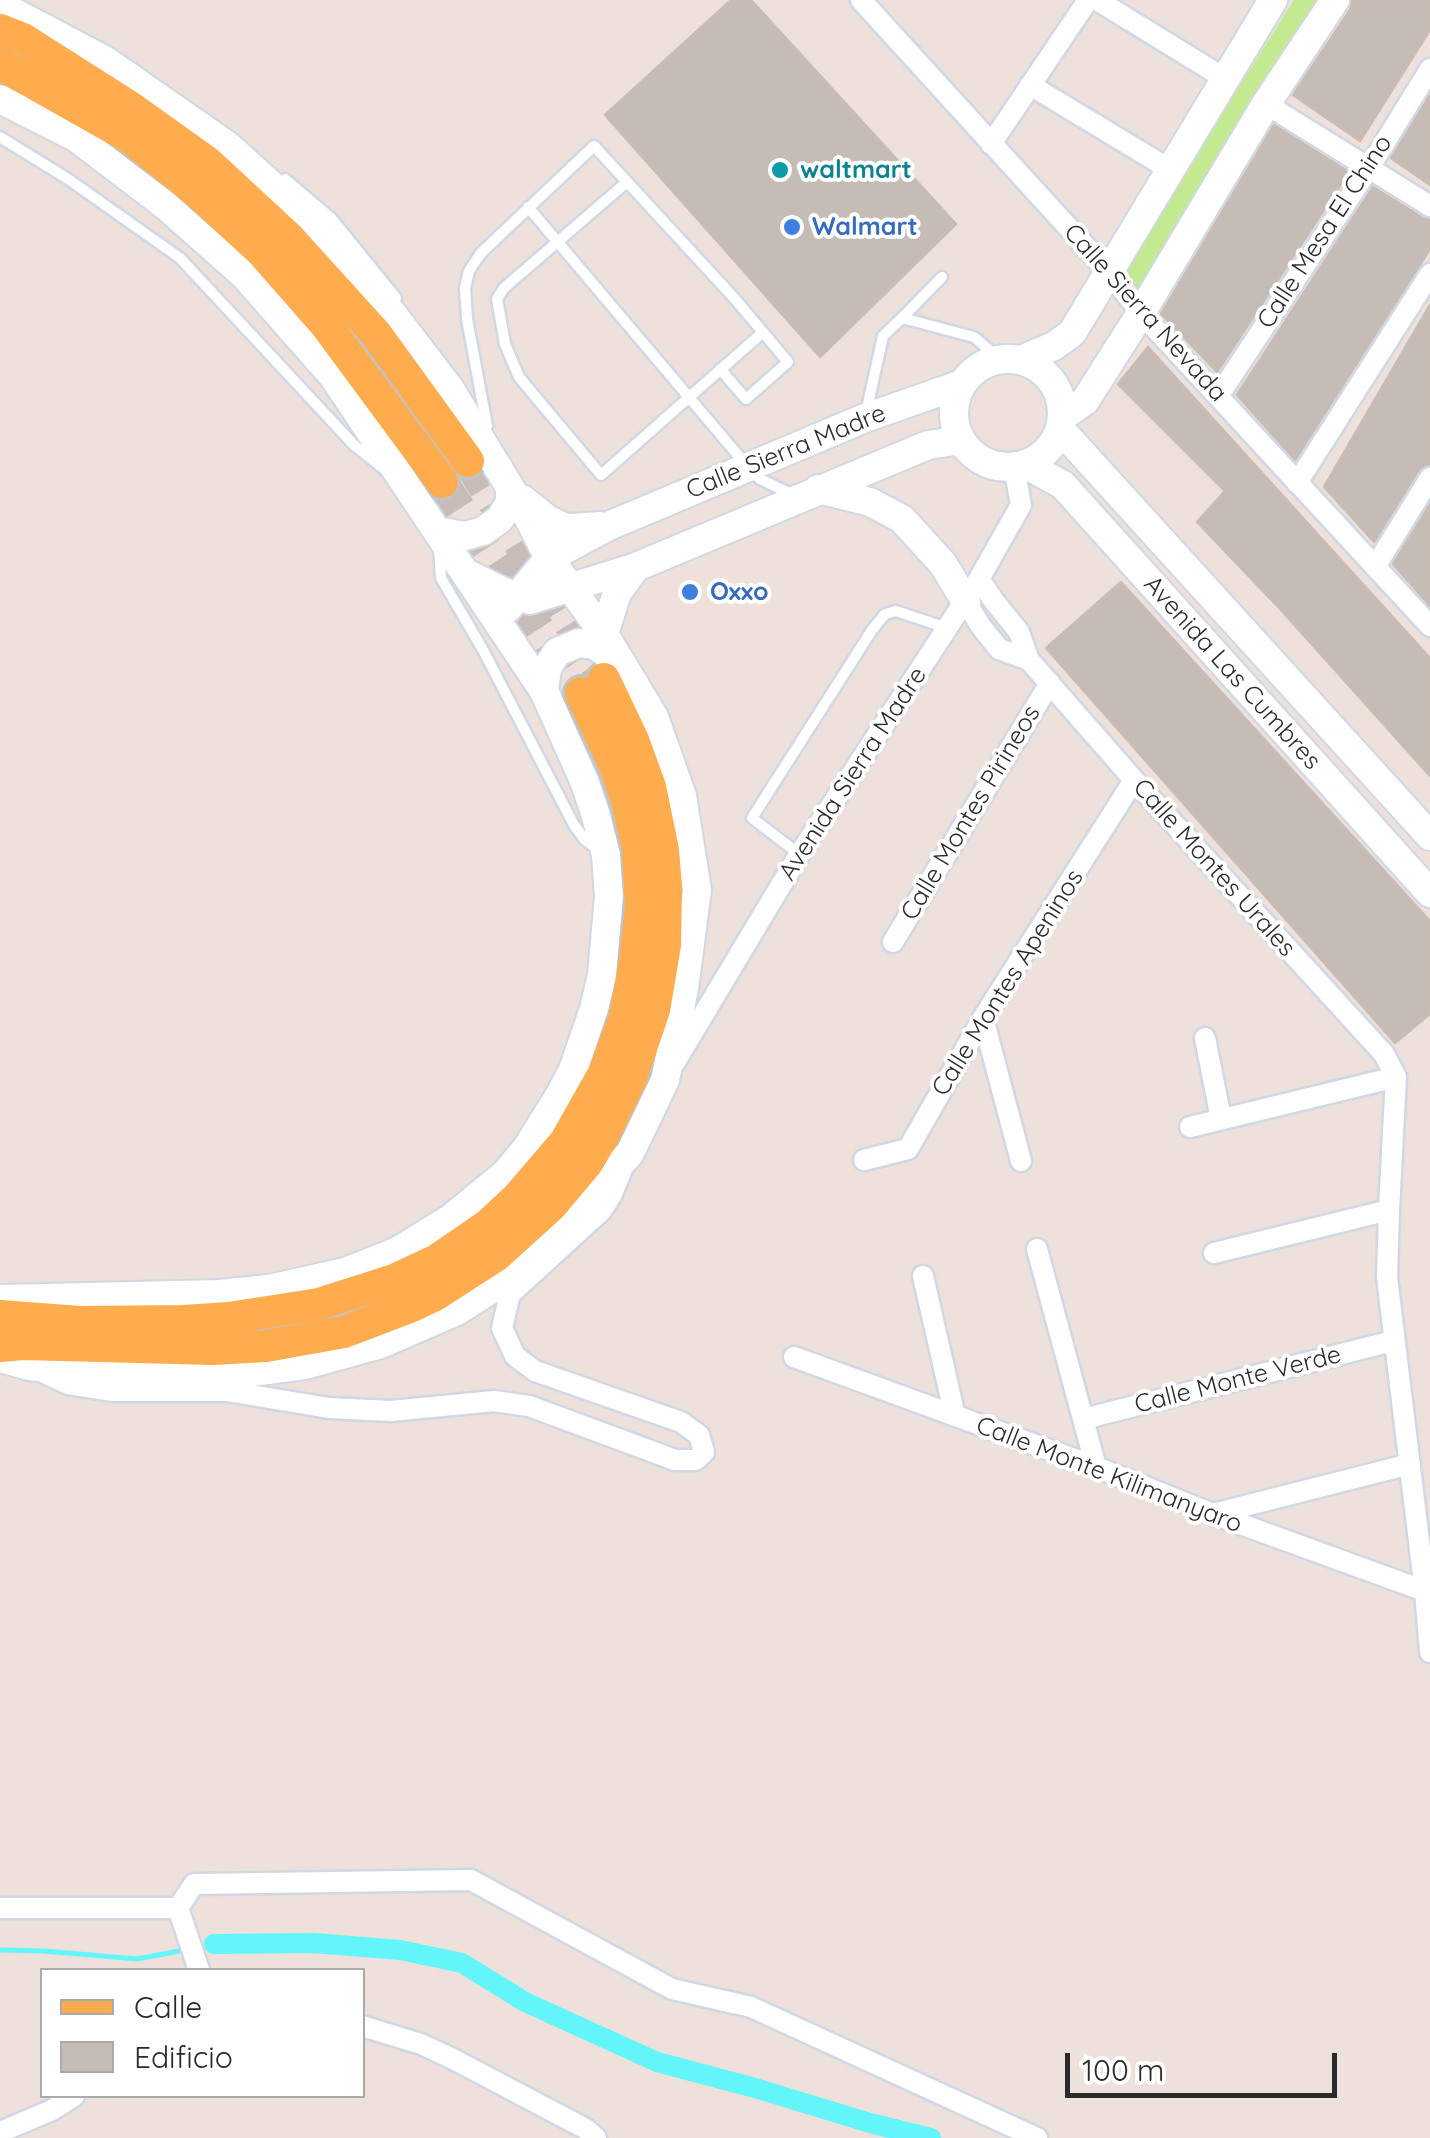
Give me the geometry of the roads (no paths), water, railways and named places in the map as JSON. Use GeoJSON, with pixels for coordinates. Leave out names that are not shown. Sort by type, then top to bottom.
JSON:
{"type":"FeatureCollection","features":[{"type":"Feature","properties":{"kind":"main road"},"geometry":{"type":"LineString","coordinates":[[0,30],[23,39],[115,97],[207,162],[289,238],[376,334],[482,462]]}},
{"type":"Feature","properties":{"kind":"main road"},"geometry":{"type":"LineString","coordinates":[[0,64],[131,138],[260,251],[326,325],[442,482]]}},
{"type":"Feature","properties":{"kind":"main road"},"geometry":{"type":"LineString","coordinates":[[0,1316],[79,1322],[184,1321],[319,1304],[394,1280],[437,1260],[475,1235],[518,1197],[565,1142],[604,1073],[625,1017],[635,962],[640,908],[638,848],[616,768],[602,679]]}},
{"type":"Feature","properties":{"kind":"main road"},"geometry":{"type":"LineString","coordinates":[[0,1346],[213,1349],[293,1342],[344,1332],[435,1295],[498,1256],[551,1206],[587,1162],[630,1080],[654,1010],[665,945],[666,887],[650,788],[633,740],[602,679]]}},
{"type":"Feature","properties":{"kind":"street","name":"Calle Sierra Nevada"},"geometry":{"type":"LineString","coordinates":[[862,0],[1430,626]]}},
{"type":"Feature","properties":{"kind":"street"},"geometry":{"type":"LineString","coordinates":[[991,144],[1088,0]]}},
{"type":"Feature","properties":{"kind":"street"},"geometry":{"type":"LineString","coordinates":[[1097,0],[1224,78]]}},
{"type":"Feature","properties":{"kind":"street"},"geometry":{"type":"LineString","coordinates":[[1272,0],[1072,333],[1054,346],[973,371],[962,384],[955,402],[954,421],[961,440],[974,456],[993,465],[1020,466],[1040,456],[1052,444],[1061,423],[1085,401],[1142,313],[1266,104],[1335,0]]}},
{"type":"Feature","properties":{"kind":"street"},"geometry":{"type":"LineString","coordinates":[[0,5],[106,61],[228,146],[325,237],[388,308],[440,376],[482,462],[546,518],[571,528],[611,525]]}},
{"type":"Feature","properties":{"kind":"street","name":"Calle Mesa El Chino"},"geometry":{"type":"LineString","coordinates":[[1219,395],[1430,69]]}},
{"type":"Feature","properties":{"kind":"street"},"geometry":{"type":"LineString","coordinates":[[1030,84],[1169,169]]}},
{"type":"Feature","properties":{"kind":"street"},"geometry":{"type":"LineString","coordinates":[[0,99],[76,138],[165,205],[244,275],[333,376],[544,691],[585,782],[606,855],[609,896],[602,975],[573,1070],[517,1159],[450,1219],[398,1251],[345,1272],[268,1288],[220,1294],[0,1299]]}},
{"type":"Feature","properties":{"kind":"street"},"geometry":{"type":"LineString","coordinates":[[1266,104],[1430,206]]}},
{"type":"Feature","properties":{"kind":"street"},"geometry":{"type":"LineString","coordinates":[[1298,483],[1430,274]]}},
{"type":"Feature","properties":{"kind":"street"},"geometry":{"type":"LineString","coordinates":[[1010,360],[1043,372],[1058,392],[1061,423]]}},
{"type":"Feature","properties":{"kind":"street","name":"Calle Sierra Madre"},"geometry":{"type":"LineString","coordinates":[[550,558],[611,525],[748,467],[865,418],[962,384]]}},
{"type":"Feature","properties":{"kind":"street","name":"Avenida Las Cumbres"},"geometry":{"type":"LineString","coordinates":[[1061,423],[1430,836]]}},
{"type":"Feature","properties":{"kind":"street","name":"Calle Sierra Madre"},"geometry":{"type":"LineString","coordinates":[[518,598],[530,600],[646,562],[928,445],[961,440]]}},
{"type":"Feature","properties":{"kind":"street","name":"Avenida Las Cumbres"},"geometry":{"type":"LineString","coordinates":[[1020,466],[1063,484],[1430,894]]}},
{"type":"Feature","properties":{"kind":"street","name":"Avenida Sierra Madre"},"geometry":{"type":"LineString","coordinates":[[666,1077],[800,855],[948,628],[1022,505],[1020,466]]}},
{"type":"Feature","properties":{"kind":"street"},"geometry":{"type":"LineString","coordinates":[[1375,567],[1430,478]]}},
{"type":"Feature","properties":{"kind":"street"},"geometry":{"type":"LineString","coordinates":[[437,531],[465,536],[483,531],[500,519],[510,502],[510,489]]}},
{"type":"Feature","properties":{"kind":"street"},"geometry":{"type":"LineString","coordinates":[[510,489],[569,588],[604,634]]}},
{"type":"Feature","properties":{"kind":"street"},"geometry":{"type":"LineString","coordinates":[[808,493],[870,502],[902,519],[972,590]]}},
{"type":"Feature","properties":{"kind":"street"},"geometry":{"type":"LineString","coordinates":[[496,619],[550,558]]}},
{"type":"Feature","properties":{"kind":"street"},"geometry":{"type":"LineString","coordinates":[[602,679],[604,634],[617,593],[646,562]]}},
{"type":"Feature","properties":{"kind":"street"},"geometry":{"type":"LineString","coordinates":[[465,573],[518,598]]}},
{"type":"Feature","properties":{"kind":"street","name":"Calle Montes Urales"},"geometry":{"type":"LineString","coordinates":[[972,590],[980,625],[999,649],[1029,660],[1384,1054],[1396,1078]]}},
{"type":"Feature","properties":{"kind":"street"},"geometry":{"type":"LineString","coordinates":[[0,1358],[68,1384],[113,1391],[227,1391],[329,1408],[391,1412],[494,1401],[528,1406],[675,1460],[696,1460],[704,1452],[699,1434],[682,1422],[535,1370],[514,1356],[502,1328],[510,1294],[601,1210],[611,1196],[666,1077],[684,989],[697,890],[682,796],[654,717],[602,679],[595,644],[580,643],[557,652],[547,668],[544,691]]}},
{"type":"Feature","properties":{"kind":"street","name":"Calle Montes Pirineos"},"geometry":{"type":"LineString","coordinates":[[893,942],[1050,683]]}},
{"type":"Feature","properties":{"kind":"street","name":"Calle Montes Apeninos"},"geometry":{"type":"LineString","coordinates":[[864,1160],[908,1149],[983,1018],[1134,780]]}},
{"type":"Feature","properties":{"kind":"street"},"geometry":{"type":"LineString","coordinates":[[983,1018],[1021,1161]]}},
{"type":"Feature","properties":{"kind":"street"},"geometry":{"type":"LineString","coordinates":[[1205,1038],[1221,1120]]}},
{"type":"Feature","properties":{"kind":"street"},"geometry":{"type":"LineString","coordinates":[[1190,1127],[1396,1078],[1387,1278],[1430,1652]]}},
{"type":"Feature","properties":{"kind":"street"},"geometry":{"type":"LineString","coordinates":[[29,1366],[170,1376],[252,1372],[304,1365],[381,1344],[457,1311],[520,1269],[630,1154]]}},
{"type":"Feature","properties":{"kind":"street"},"geometry":{"type":"LineString","coordinates":[[1214,1253],[1388,1210]]}},
{"type":"Feature","properties":{"kind":"street"},"geometry":{"type":"LineString","coordinates":[[1038,1249],[1096,1467]]}},
{"type":"Feature","properties":{"kind":"street"},"geometry":{"type":"LineString","coordinates":[[923,1276],[955,1416]]}},
{"type":"Feature","properties":{"kind":"street","name":"Calle Monte Verde"},"geometry":{"type":"LineString","coordinates":[[1082,1418],[1393,1340]]}},
{"type":"Feature","properties":{"kind":"street","name":"Calle Monte Kilimanyaro"},"geometry":{"type":"LineString","coordinates":[[794,1357],[1425,1591]]}},
{"type":"Feature","properties":{"kind":"street"},"geometry":{"type":"LineString","coordinates":[[1212,1514],[1410,1464]]}},
{"type":"Feature","properties":{"kind":"street"},"geometry":{"type":"LineString","coordinates":[[178,1908],[194,1884],[471,1880],[672,1989],[751,2008],[1037,2138]]}},
{"type":"Feature","properties":{"kind":"street"},"geometry":{"type":"LineString","coordinates":[[0,1908],[178,1908]]}},
{"type":"Feature","properties":{"kind":"street"},"geometry":{"type":"LineString","coordinates":[[178,1908],[199,1968]]}},
{"type":"Feature","properties":{"kind":"street"},"geometry":{"type":"LineString","coordinates":[[365,2027],[454,2059],[586,2129],[596,2138]]}},
{"type":"Feature","properties":{"kind":"street"},"geometry":{"type":"LineString","coordinates":[[4,2133],[71,2098]]}},
{"type":"Feature","properties":{"kind":"lane"},"geometry":{"type":"LineString","coordinates":[[187,116],[223,128],[264,162]]}},
{"type":"Feature","properties":{"kind":"lane"},"geometry":{"type":"LineString","coordinates":[[0,138],[68,179],[180,258],[354,445],[377,465],[400,476]]}},
{"type":"Feature","properties":{"kind":"lane"},"geometry":{"type":"LineString","coordinates":[[482,462],[487,426],[467,320],[465,288],[469,271],[481,252],[594,146],[788,362],[746,399],[720,369]]}},
{"type":"Feature","properties":{"kind":"lane"},"geometry":{"type":"LineString","coordinates":[[277,173],[331,218],[380,275],[487,426]]}},
{"type":"Feature","properties":{"kind":"lane"},"geometry":{"type":"LineString","coordinates":[[626,182],[496,299],[505,344],[519,377],[601,475],[762,333]]}},
{"type":"Feature","properties":{"kind":"lane"},"geometry":{"type":"LineString","coordinates":[[528,207],[748,467],[760,479],[808,493]]}},
{"type":"Feature","properties":{"kind":"lane"},"geometry":{"type":"LineString","coordinates":[[865,418],[883,336],[942,277]]}},
{"type":"Feature","properties":{"kind":"lane"},"geometry":{"type":"LineString","coordinates":[[902,318],[974,337],[1010,360]]}},
{"type":"Feature","properties":{"kind":"lane"},"geometry":{"type":"LineString","coordinates":[[437,531],[441,578],[574,825],[584,840],[606,855]]}},
{"type":"Feature","properties":{"kind":"lane"},"geometry":{"type":"LineString","coordinates":[[800,855],[752,818],[872,630],[885,614],[896,611],[948,628]]}},
{"type":"Feature","properties":{"kind":"lane"},"geometry":{"type":"LineString","coordinates":[[482,650],[496,619]]}},
{"type":"Feature","properties":{"kind":"waterway"},"geometry":{"type":"LineString","coordinates":[[214,1944],[314,1943],[400,1950],[462,1963],[525,2002],[657,2062],[931,2138]]}},
{"type":"Feature","properties":{"kind":"waterway"},"geometry":{"type":"LineString","coordinates":[[0,1950],[137,1959],[179,1951]]}},
{"type":"Feature","properties":{"kind":"tunnel"},"geometry":{"type":"LineString","coordinates":[[468,461],[604,679]]}},
{"type":"Feature","properties":{"kind":"tunnel"},"geometry":{"type":"LineString","coordinates":[[442,482],[581,693]]}},
{"type":"Feature","properties":{"kind":"place","name":"waltmart"},"geometry":{"type":"Point","coordinates":[780,170]}},
{"type":"Feature","properties":{"kind":"place","name":"Walmart"},"geometry":{"type":"Point","coordinates":[792,227]}},
{"type":"Feature","properties":{"kind":"place","name":"Oxxo"},"geometry":{"type":"Point","coordinates":[690,592]}}]}
